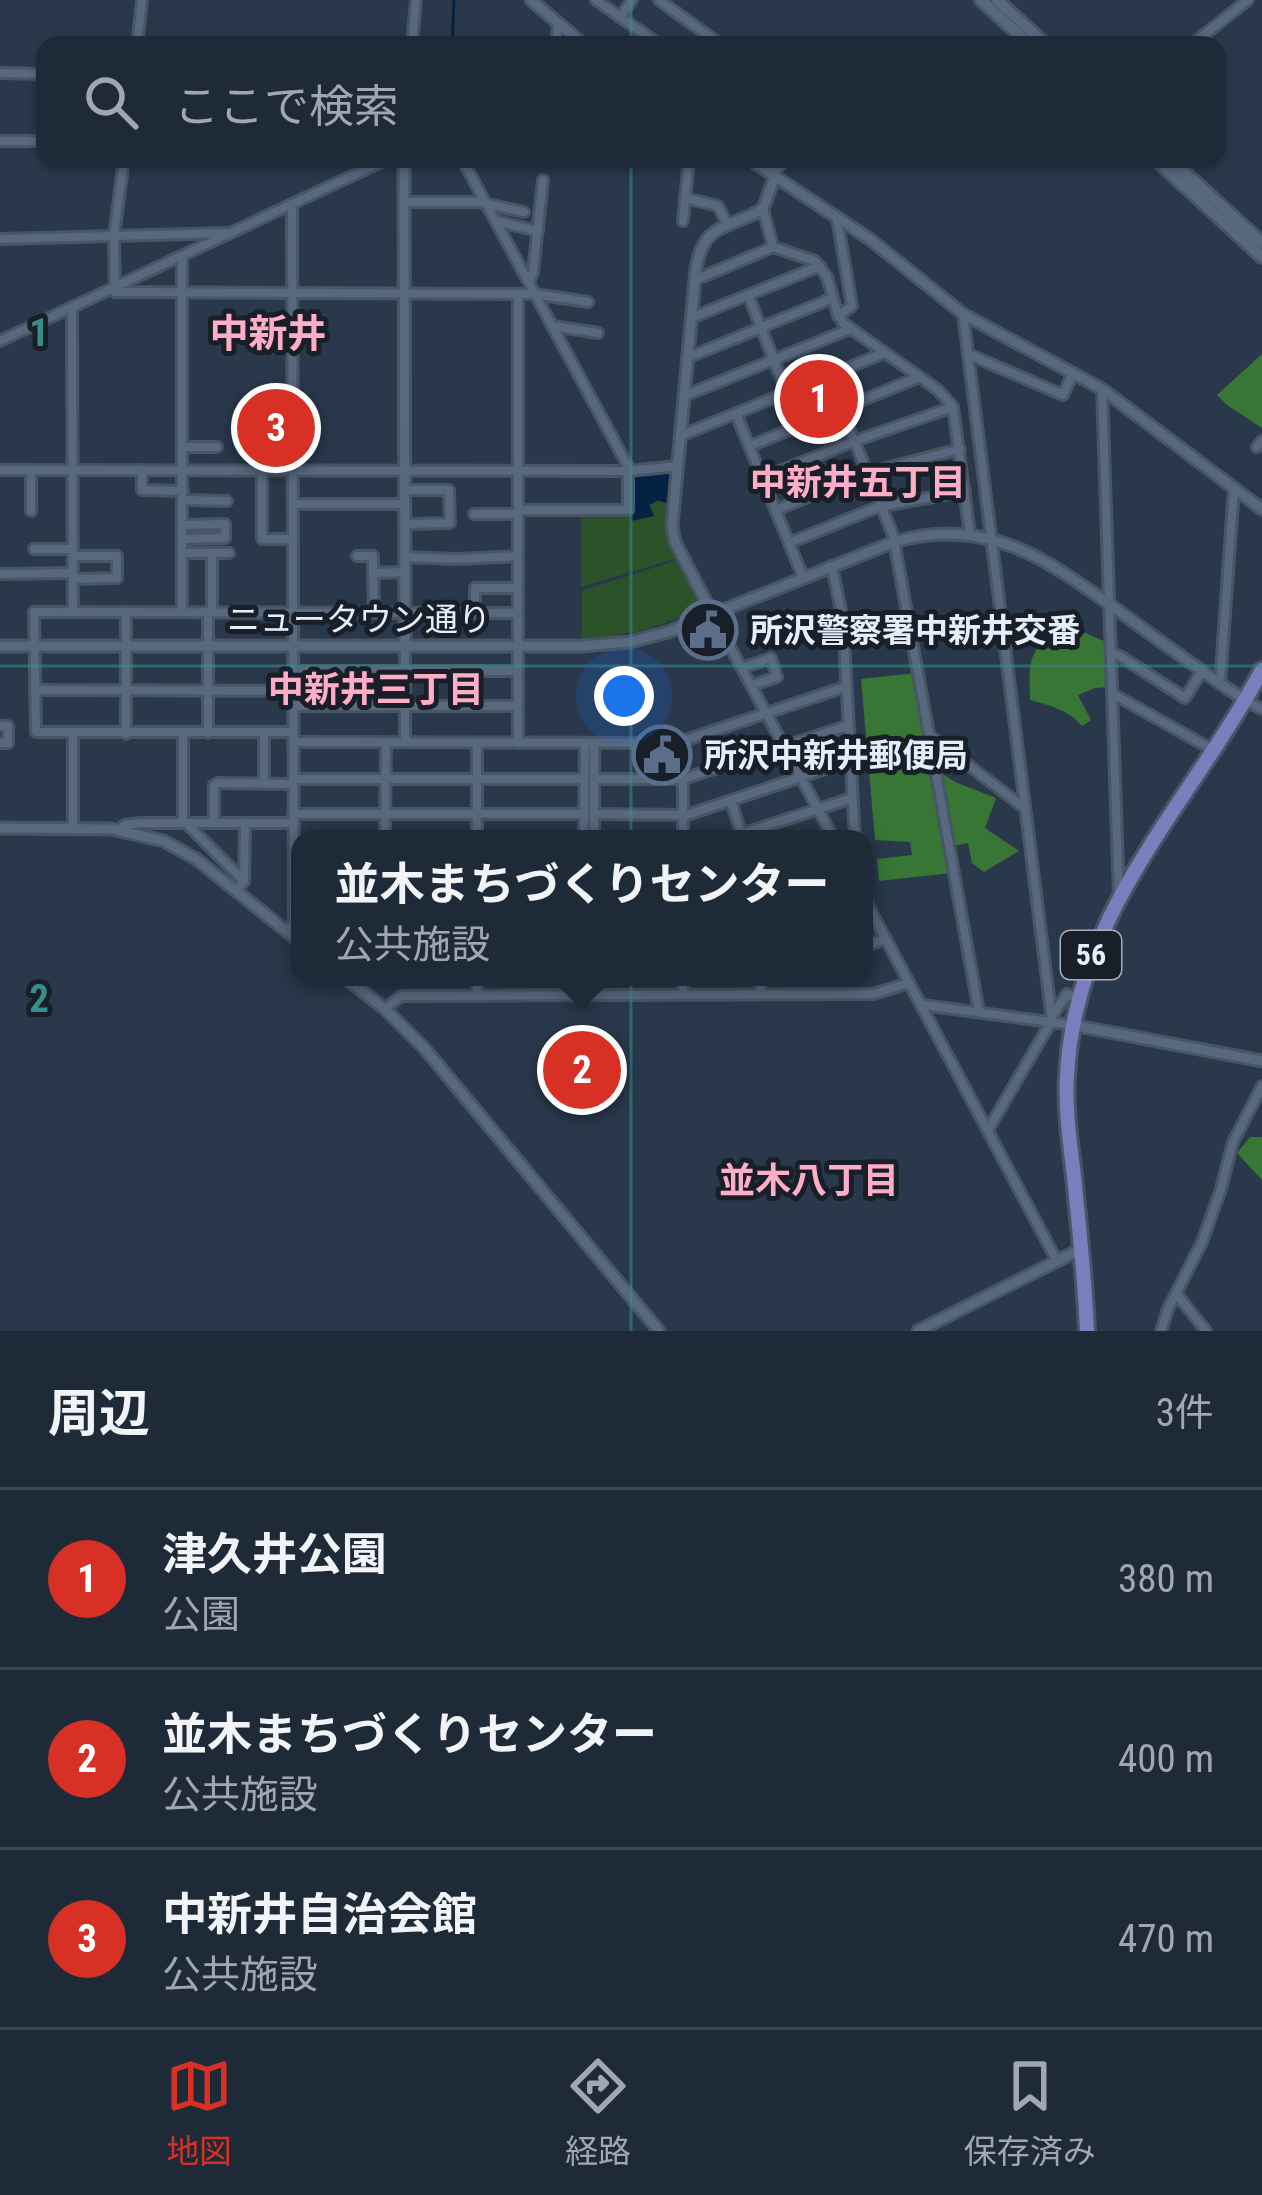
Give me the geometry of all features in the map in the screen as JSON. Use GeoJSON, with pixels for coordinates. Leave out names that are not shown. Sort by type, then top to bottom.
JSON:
{"type":"FeatureCollection","features":[{"type":"Feature","properties":{"kind":"main road"},"geometry":{"type":"LineString","coordinates":[[981,0],[1020,36]]}},
{"type":"Feature","properties":{"kind":"main road"},"geometry":{"type":"LineString","coordinates":[[997,0],[1036,36]]}},
{"type":"Feature","properties":{"kind":"main road"},"geometry":{"type":"LineString","coordinates":[[1165,168],[1262,256]]}},
{"type":"Feature","properties":{"kind":"main road"},"geometry":{"type":"LineString","coordinates":[[1180,168],[1262,243]]}},
{"type":"Feature","properties":{"kind":"main road","name":"56"},"geometry":{"type":"LineString","coordinates":[[1087,1331],[1066,1100],[1077,998],[1119,899],[1262,670]]}},
{"type":"Feature","properties":{"kind":"street"},"geometry":{"type":"LineString","coordinates":[[138,36],[142,0]]}},
{"type":"Feature","properties":{"kind":"street"},"geometry":{"type":"LineString","coordinates":[[413,36],[416,0]]}},
{"type":"Feature","properties":{"kind":"street"},"geometry":{"type":"LineString","coordinates":[[531,0],[574,36]]}},
{"type":"Feature","properties":{"kind":"street"},"geometry":{"type":"LineString","coordinates":[[596,0],[646,36]]}},
{"type":"Feature","properties":{"kind":"street"},"geometry":{"type":"LineString","coordinates":[[620,17],[632,0]]}},
{"type":"Feature","properties":{"kind":"street"},"geometry":{"type":"LineString","coordinates":[[659,0],[709,36]]}},
{"type":"Feature","properties":{"kind":"street"},"geometry":{"type":"LineString","coordinates":[[1202,36],[1248,0]]}},
{"type":"Feature","properties":{"kind":"street"},"geometry":{"type":"LineString","coordinates":[[557,36],[558,22]]}},
{"type":"Feature","properties":{"kind":"street"},"geometry":{"type":"LineString","coordinates":[[0,73],[36,74]]}},
{"type":"Feature","properties":{"kind":"street"},"geometry":{"type":"LineString","coordinates":[[0,141],[36,141]]}},
{"type":"Feature","properties":{"kind":"street"},"geometry":{"type":"LineString","coordinates":[[113,289],[123,168]]}},
{"type":"Feature","properties":{"kind":"street"},"geometry":{"type":"LineString","coordinates":[[0,341],[369,168]]}},
{"type":"Feature","properties":{"kind":"street"},"geometry":{"type":"LineString","coordinates":[[404,168],[405,742]]}},
{"type":"Feature","properties":{"kind":"street"},"geometry":{"type":"LineString","coordinates":[[467,168],[629,471],[628,510],[475,514]]}},
{"type":"Feature","properties":{"kind":"street"},"geometry":{"type":"LineString","coordinates":[[683,220],[687,168]]}},
{"type":"Feature","properties":{"kind":"street"},"geometry":{"type":"LineString","coordinates":[[762,168],[871,240],[963,314],[1102,389],[1262,509]]}},
{"type":"Feature","properties":{"kind":"street"},"geometry":{"type":"LineString","coordinates":[[773,247],[764,209],[779,168]]}},
{"type":"Feature","properties":{"kind":"street"},"geometry":{"type":"LineString","coordinates":[[528,284],[543,180]]}},
{"type":"Feature","properties":{"kind":"street"},"geometry":{"type":"LineString","coordinates":[[685,198],[718,206],[728,225]]}},
{"type":"Feature","properties":{"kind":"street"},"geometry":{"type":"LineString","coordinates":[[404,202],[485,202],[524,212]]}},
{"type":"Feature","properties":{"kind":"street"},"geometry":{"type":"LineString","coordinates":[[292,204],[294,830]]}},
{"type":"Feature","properties":{"kind":"street"},"geometry":{"type":"LineString","coordinates":[[764,209],[713,232],[702,244],[676,466],[673,535],[829,830]]}},
{"type":"Feature","properties":{"kind":"street"},"geometry":{"type":"LineString","coordinates":[[837,218],[851,306],[838,316]]}},
{"type":"Feature","properties":{"kind":"street"},"geometry":{"type":"LineString","coordinates":[[495,220],[538,231]]}},
{"type":"Feature","properties":{"kind":"street"},"geometry":{"type":"LineString","coordinates":[[0,238],[231,232]]}},
{"type":"Feature","properties":{"kind":"street"},"geometry":{"type":"LineString","coordinates":[[695,280],[773,247],[811,258],[820,266],[838,316],[850,329],[938,390],[953,407],[970,535]]}},
{"type":"Feature","properties":{"kind":"street"},"geometry":{"type":"LineString","coordinates":[[182,256],[182,612]]}},
{"type":"Feature","properties":{"kind":"street"},"geometry":{"type":"LineString","coordinates":[[691,318],[820,266]]}},
{"type":"Feature","properties":{"kind":"street"},"geometry":{"type":"LineString","coordinates":[[113,289],[535,294],[588,302]]}},
{"type":"Feature","properties":{"kind":"street"},"geometry":{"type":"LineString","coordinates":[[518,294],[518,743]]}},
{"type":"Feature","properties":{"kind":"street"},"geometry":{"type":"LineString","coordinates":[[748,295],[787,393]]}},
{"type":"Feature","properties":{"kind":"street"},"geometry":{"type":"LineString","coordinates":[[687,358],[833,298]]}},
{"type":"Feature","properties":{"kind":"street"},"geometry":{"type":"LineString","coordinates":[[72,307],[73,612]]}},
{"type":"Feature","properties":{"kind":"street"},"geometry":{"type":"LineString","coordinates":[[963,314],[1051,1019]]}},
{"type":"Feature","properties":{"kind":"street"},"geometry":{"type":"LineString","coordinates":[[551,326],[598,333]]}},
{"type":"Feature","properties":{"kind":"street"},"geometry":{"type":"LineString","coordinates":[[683,396],[850,329]]}},
{"type":"Feature","properties":{"kind":"street"},"geometry":{"type":"LineString","coordinates":[[680,436],[885,353]]}},
{"type":"Feature","properties":{"kind":"street"},"geometry":{"type":"LineString","coordinates":[[968,354],[1064,395],[1073,373]]}},
{"type":"Feature","properties":{"kind":"street"},"geometry":{"type":"LineString","coordinates":[[828,377],[894,542],[979,1012]]}},
{"type":"Feature","properties":{"kind":"street"},"geometry":{"type":"LineString","coordinates":[[750,446],[917,377]]}},
{"type":"Feature","properties":{"kind":"street"},"geometry":{"type":"LineString","coordinates":[[1102,389],[1119,899]]}},
{"type":"Feature","properties":{"kind":"street"},"geometry":{"type":"LineString","coordinates":[[763,478],[953,407]]}},
{"type":"Feature","properties":{"kind":"street"},"geometry":{"type":"LineString","coordinates":[[736,413],[803,578]]}},
{"type":"Feature","properties":{"kind":"street"},"geometry":{"type":"LineString","coordinates":[[182,447],[217,447]]}},
{"type":"Feature","properties":{"kind":"street"},"geometry":{"type":"LineString","coordinates":[[776,510],[867,473],[960,449]]}},
{"type":"Feature","properties":{"kind":"street"},"geometry":{"type":"LineString","coordinates":[[0,470],[629,471],[676,466]]}},
{"type":"Feature","properties":{"kind":"street"},"geometry":{"type":"LineString","coordinates":[[262,469],[262,539],[292,539]]}},
{"type":"Feature","properties":{"kind":"street"},"geometry":{"type":"LineString","coordinates":[[31,470],[31,511]]}},
{"type":"Feature","properties":{"kind":"street"},"geometry":{"type":"LineString","coordinates":[[142,470],[142,490],[227,501]]}},
{"type":"Feature","properties":{"kind":"street"},"geometry":{"type":"LineString","coordinates":[[1220,684],[1234,488]]}},
{"type":"Feature","properties":{"kind":"street"},"geometry":{"type":"LineString","coordinates":[[405,490],[449,490],[450,523],[405,524]]}},
{"type":"Feature","properties":{"kind":"street"},"geometry":{"type":"LineString","coordinates":[[789,543],[881,506],[965,491]]}},
{"type":"Feature","properties":{"kind":"street"},"geometry":{"type":"LineString","coordinates":[[293,504],[405,504]]}},
{"type":"Feature","properties":{"kind":"street"},"geometry":{"type":"LineString","coordinates":[[183,525],[225,524],[225,538],[183,539]]}},
{"type":"Feature","properties":{"kind":"street","name":"ニュータウン通り"},"geometry":{"type":"LineString","coordinates":[[0,646],[582,646],[630,642],[713,615],[894,542],[932,534],[970,535],[992,538],[1044,559],[1245,700]]}},
{"type":"Feature","properties":{"kind":"street"},"geometry":{"type":"LineString","coordinates":[[0,574],[117,578],[117,556],[34,549]]}},
{"type":"Feature","properties":{"kind":"street"},"geometry":{"type":"LineString","coordinates":[[183,553],[230,553]]}},
{"type":"Feature","properties":{"kind":"street"},"geometry":{"type":"LineString","coordinates":[[208,733],[212,553]]}},
{"type":"Feature","properties":{"kind":"street"},"geometry":{"type":"LineString","coordinates":[[357,556],[373,556],[374,612]]}},
{"type":"Feature","properties":{"kind":"street"},"geometry":{"type":"LineString","coordinates":[[405,556],[456,560],[518,556]]}},
{"type":"Feature","properties":{"kind":"street"},"geometry":{"type":"LineString","coordinates":[[832,566],[844,626],[854,830]]}},
{"type":"Feature","properties":{"kind":"street"},"geometry":{"type":"LineString","coordinates":[[373,572],[405,572]]}},
{"type":"Feature","properties":{"kind":"street"},"geometry":{"type":"LineString","coordinates":[[475,612],[475,588],[518,588]]}},
{"type":"Feature","properties":{"kind":"street"},"geometry":{"type":"LineString","coordinates":[[518,613],[34,612],[36,732],[264,733],[386,743],[682,741],[845,687]]}},
{"type":"Feature","properties":{"kind":"street"},"geometry":{"type":"LineString","coordinates":[[125,612],[126,734]]}},
{"type":"Feature","properties":{"kind":"street"},"geometry":{"type":"LineString","coordinates":[[1111,653],[1185,698],[1202,671]]}},
{"type":"Feature","properties":{"kind":"street"},"geometry":{"type":"LineString","coordinates":[[742,668],[771,658],[777,676],[752,686]]}},
{"type":"Feature","properties":{"kind":"street"},"geometry":{"type":"LineString","coordinates":[[292,671],[518,671]]}},
{"type":"Feature","properties":{"kind":"street"},"geometry":{"type":"LineString","coordinates":[[35,691],[292,691]]}},
{"type":"Feature","properties":{"kind":"street"},"geometry":{"type":"LineString","coordinates":[[1112,694],[1213,750]]}},
{"type":"Feature","properties":{"kind":"street"},"geometry":{"type":"LineString","coordinates":[[1245,700],[1262,709]]}},
{"type":"Feature","properties":{"kind":"street"},"geometry":{"type":"LineString","coordinates":[[293,706],[517,706]]}},
{"type":"Feature","properties":{"kind":"street"},"geometry":{"type":"LineString","coordinates":[[0,726],[8,726],[8,743],[0,743]]}},
{"type":"Feature","properties":{"kind":"street"},"geometry":{"type":"LineString","coordinates":[[214,823],[214,785],[225,783],[683,779],[847,726]]}},
{"type":"Feature","properties":{"kind":"street"},"geometry":{"type":"LineString","coordinates":[[73,733],[73,829]]}},
{"type":"Feature","properties":{"kind":"street"},"geometry":{"type":"LineString","coordinates":[[183,733],[184,823],[244,881]]}},
{"type":"Feature","properties":{"kind":"street"},"geometry":{"type":"LineString","coordinates":[[264,733],[264,784]]}},
{"type":"Feature","properties":{"kind":"street"},"geometry":{"type":"LineString","coordinates":[[928,734],[1024,807]]}},
{"type":"Feature","properties":{"kind":"street"},"geometry":{"type":"LineString","coordinates":[[682,741],[683,830]]}},
{"type":"Feature","properties":{"kind":"street"},"geometry":{"type":"LineString","coordinates":[[477,742],[477,830]]}},
{"type":"Feature","properties":{"kind":"street"},"geometry":{"type":"LineString","coordinates":[[386,743],[386,830]]}},
{"type":"Feature","properties":{"kind":"street"},"geometry":{"type":"LineString","coordinates":[[586,830],[589,743]]}},
{"type":"Feature","properties":{"kind":"street"},"geometry":{"type":"LineString","coordinates":[[119,830],[140,823],[245,823],[386,814],[683,814],[850,761]]}},
{"type":"Feature","properties":{"kind":"street"},"geometry":{"type":"LineString","coordinates":[[759,830],[852,798]]}},
{"type":"Feature","properties":{"kind":"street"},"geometry":{"type":"LineString","coordinates":[[730,801],[740,830]]}},
{"type":"Feature","properties":{"kind":"street"},"geometry":{"type":"LineString","coordinates":[[589,814],[592,830]]}},
{"type":"Feature","properties":{"kind":"street"},"geometry":{"type":"LineString","coordinates":[[236,892],[244,881],[245,823]]}},
{"type":"Feature","properties":{"kind":"street"},"geometry":{"type":"LineString","coordinates":[[0,828],[119,830],[155,837],[291,926]]}},
{"type":"Feature","properties":{"kind":"street"},"geometry":{"type":"LineString","coordinates":[[873,916],[1057,1261]]}},
{"type":"Feature","properties":{"kind":"street"},"geometry":{"type":"LineString","coordinates":[[873,943],[886,939]]}},
{"type":"Feature","properties":{"kind":"street"},"geometry":{"type":"LineString","coordinates":[[385,1009],[401,996],[873,994],[909,983]]}},
{"type":"Feature","properties":{"kind":"street"},"geometry":{"type":"LineString","coordinates":[[356,986],[425,1049],[659,1331]]}},
{"type":"Feature","properties":{"kind":"street"},"geometry":{"type":"LineString","coordinates":[[477,986],[477,995]]}},
{"type":"Feature","properties":{"kind":"street"},"geometry":{"type":"LineString","coordinates":[[587,986],[589,994]]}},
{"type":"Feature","properties":{"kind":"street"},"geometry":{"type":"LineString","coordinates":[[589,994],[591,986]]}},
{"type":"Feature","properties":{"kind":"street"},"geometry":{"type":"LineString","coordinates":[[683,986],[683,994]]}},
{"type":"Feature","properties":{"kind":"street"},"geometry":{"type":"LineString","coordinates":[[760,986],[762,993]]}},
{"type":"Feature","properties":{"kind":"street"},"geometry":{"type":"LineString","coordinates":[[792,986],[794,994]]}},
{"type":"Feature","properties":{"kind":"street"},"geometry":{"type":"LineString","coordinates":[[988,1130],[1067,994],[1077,998]]}},
{"type":"Feature","properties":{"kind":"street"},"geometry":{"type":"LineString","coordinates":[[921,1005],[1051,1019],[1262,1061]]}},
{"type":"Feature","properties":{"kind":"street"},"geometry":{"type":"LineString","coordinates":[[1162,1331],[1202,1242],[1233,1142],[1262,1087]]}},
{"type":"Feature","properties":{"kind":"street"},"geometry":{"type":"LineString","coordinates":[[918,1331],[1081,1249]]}},
{"type":"Feature","properties":{"kind":"street"},"geometry":{"type":"LineString","coordinates":[[1176,1292],[1206,1331]]}},
{"type":"Feature","properties":{"kind":"green space"},"geometry":{"type":"Polygon","coordinates":[[[1262,354],[1262,428],[1217,395],[1262,354]]]}},
{"type":"Feature","properties":{"kind":"green space"},"geometry":{"type":"Polygon","coordinates":[[[827,380],[838,407],[811,418],[800,391],[827,380]]]}},
{"type":"Feature","properties":{"kind":"green space"},"geometry":{"type":"Polygon","coordinates":[[[659,501],[670,505],[680,557],[581,587],[581,513],[630,512],[631,521],[654,516],[650,505],[659,501]]]}},
{"type":"Feature","properties":{"kind":"green space"},"geometry":{"type":"Polygon","coordinates":[[[681,559],[707,610],[612,638],[582,639],[582,591],[681,559]]]}},
{"type":"Feature","properties":{"kind":"green space"},"geometry":{"type":"Polygon","coordinates":[[[1051,618],[1106,642],[1108,687],[1078,695],[1091,720],[1082,726],[1065,712],[1030,700],[1031,665],[1036,650],[1050,638],[1051,618]]]}},
{"type":"Feature","properties":{"kind":"green space"},"geometry":{"type":"Polygon","coordinates":[[[916,673],[932,767],[996,798],[985,828],[1019,851],[984,872],[972,863],[968,843],[948,847],[951,873],[879,881],[877,859],[912,855],[910,842],[875,840],[861,679],[916,673]]]}},
{"type":"Feature","properties":{"kind":"green space"},"geometry":{"type":"Polygon","coordinates":[[[1250,1137],[1262,1137],[1262,1180],[1237,1153],[1250,1137]]]}},
{"type":"Feature","properties":{"kind":"water"},"geometry":{"type":"Polygon","coordinates":[[[671,470],[669,504],[658,500],[649,505],[654,516],[631,521],[631,478],[635,473],[671,470]]]}},
{"type":"Feature","properties":{"kind":"waterway"},"geometry":{"type":"LineString","coordinates":[[452,36],[454,0]]}},
{"type":"Feature","properties":{"kind":"place","name":"津久井公園"},"geometry":{"type":"Point","coordinates":[819,399]}},
{"type":"Feature","properties":{"kind":"place","name":"中新井自治会館"},"geometry":{"type":"Point","coordinates":[276,428]}},
{"type":"Feature","properties":{"kind":"place","name":"所沢警察署中新井交番"},"geometry":{"type":"Point","coordinates":[708,630]}},
{"type":"Feature","properties":{"kind":"place","name":"所沢中新井郵便局"},"geometry":{"type":"Point","coordinates":[662,755]}},
{"type":"Feature","properties":{"kind":"place","name":"並木まちづくりセンター"},"geometry":{"type":"Point","coordinates":[582,1070]}},
{"type":"Feature","properties":{"kind":"district","name":"中新井"},"geometry":{"type":"Point","coordinates":[268,333]}},
{"type":"Feature","properties":{"kind":"district","name":"中新井五丁目"},"geometry":{"type":"Point","coordinates":[858,482]}},
{"type":"Feature","properties":{"kind":"district","name":"中新井三丁目"},"geometry":{"type":"Point","coordinates":[376,689]}},
{"type":"Feature","properties":{"kind":"district","name":"並木八丁目"},"geometry":{"type":"Point","coordinates":[809,1180]}}]}
